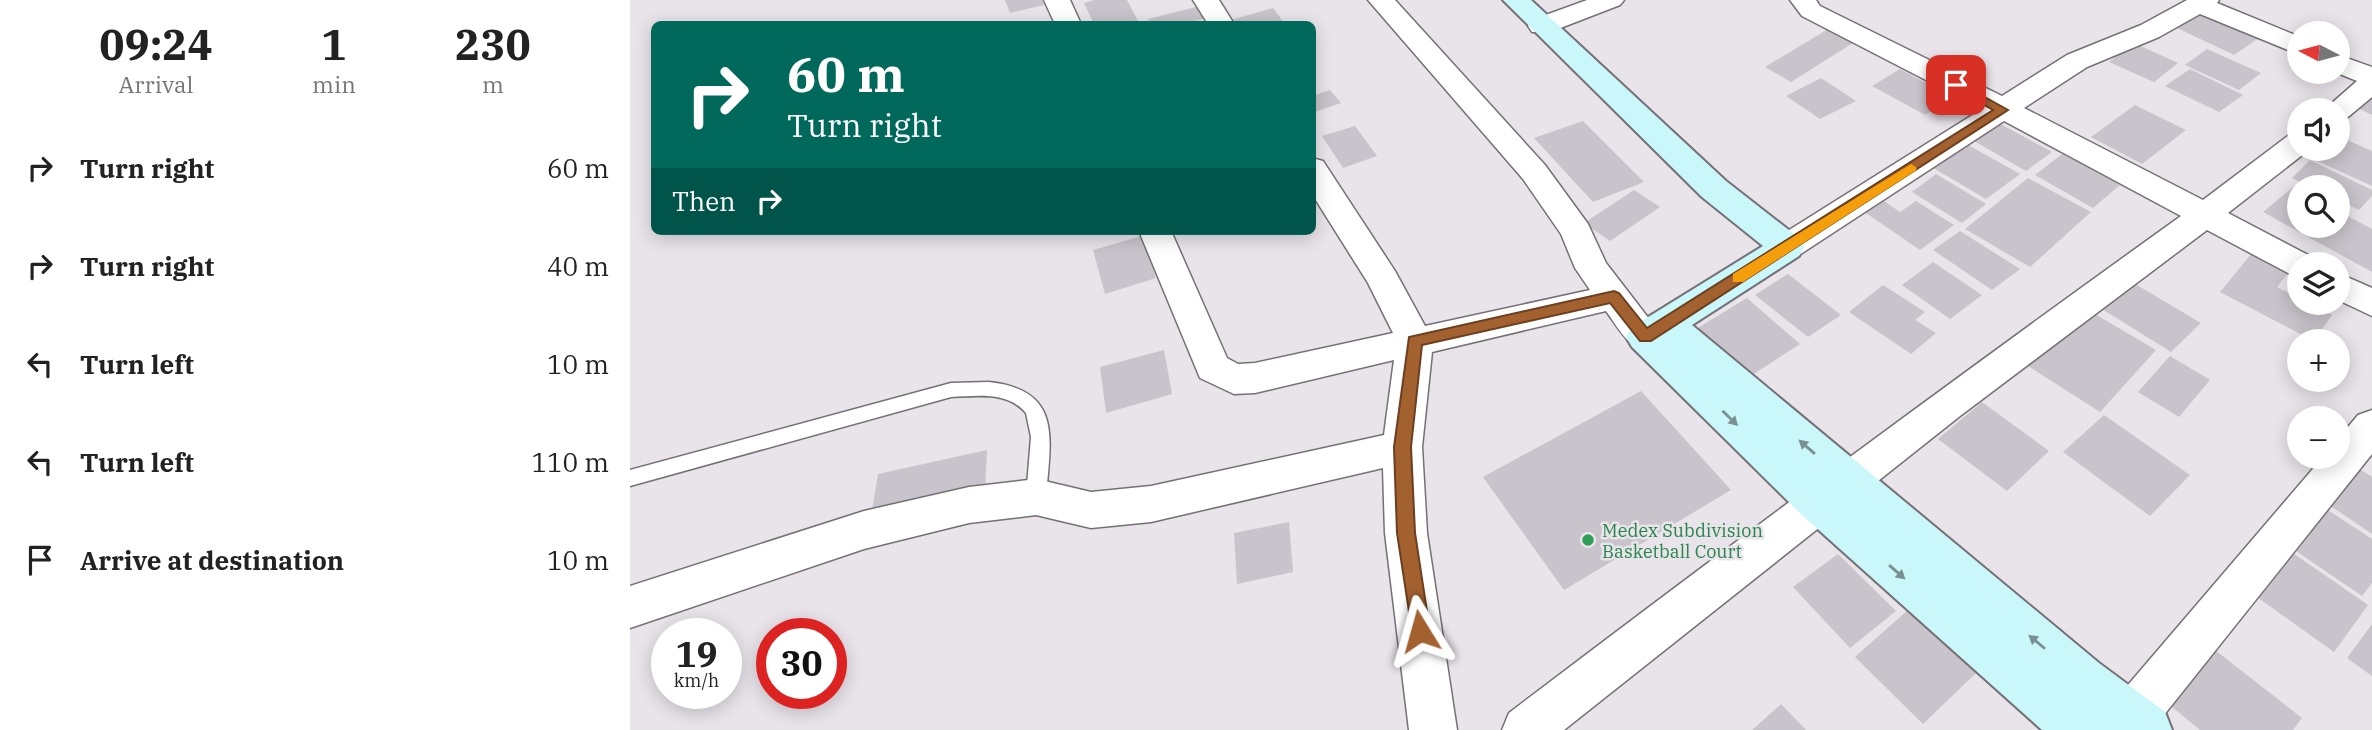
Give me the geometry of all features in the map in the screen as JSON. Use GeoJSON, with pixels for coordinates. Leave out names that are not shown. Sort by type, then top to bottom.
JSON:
{"type":"FeatureCollection","features":[{"type":"Feature","properties":{"kind":"street"},"geometry":{"type":"LineString","coordinates":[[1206,0],[1219,21]]}},
{"type":"Feature","properties":{"kind":"street"},"geometry":{"type":"LineString","coordinates":[[1381,0],[1534,172],[1576,232],[1592,268],[1638,317],[1831,491],[2063,712],[2133,726],[2372,426]]}},
{"type":"Feature","properties":{"kind":"street"},"geometry":{"type":"LineString","coordinates":[[1516,0],[1714,189],[1787,247]]}},
{"type":"Feature","properties":{"kind":"street"},"geometry":{"type":"LineString","coordinates":[[1541,26],[1611,0]]}},
{"type":"Feature","properties":{"kind":"street"},"geometry":{"type":"LineString","coordinates":[[1803,0],[1811,11],[1887,47],[2287,258]]}},
{"type":"Feature","properties":{"kind":"street"},"geometry":{"type":"LineString","coordinates":[[1157,235],[1213,368],[1234,379],[1255,378],[1415,341],[1638,317],[1787,247],[2077,61],[2150,31],[2203,2],[2287,41]]}},
{"type":"Feature","properties":{"kind":"street"},"geometry":{"type":"LineString","coordinates":[[2350,68],[2372,77]]}},
{"type":"Feature","properties":{"kind":"street"},"geometry":{"type":"LineString","coordinates":[[2350,101],[2372,83]]}},
{"type":"Feature","properties":{"kind":"street"},"geometry":{"type":"LineString","coordinates":[[1527,730],[1831,491],[2066,315],[2207,216],[2287,152]]}},
{"type":"Feature","properties":{"kind":"street"},"geometry":{"type":"LineString","coordinates":[[1316,174],[1383,280],[1415,341],[1402,447],[1406,533],[1433,730]]}},
{"type":"Feature","properties":{"kind":"street"},"geometry":{"type":"LineString","coordinates":[[2350,291],[2372,303]]}},
{"type":"Feature","properties":{"kind":"street"},"geometry":{"type":"LineString","coordinates":[[630,607],[864,530],[969,505],[1036,497],[1091,510],[1151,504],[1402,447]]}},
{"type":"Feature","properties":{"kind":"lane"},"geometry":{"type":"LineString","coordinates":[[630,478],[951,390],[996,388],[1025,399],[1040,421],[1036,497]]}},
{"type":"Feature","properties":{"kind":"building"},"geometry":{"type":"Polygon","coordinates":[[[1005,0],[1042,0],[1044,5],[1010,13],[1005,0]]]}},
{"type":"Feature","properties":{"kind":"building"},"geometry":{"type":"Polygon","coordinates":[[[1094,0],[1127,0],[1138,21],[1093,21],[1084,3],[1094,0]]]}},
{"type":"Feature","properties":{"kind":"building"},"geometry":{"type":"Polygon","coordinates":[[[1200,6],[1207,18],[1194,21],[1148,19],[1200,6]]]}},
{"type":"Feature","properties":{"kind":"building"},"geometry":{"type":"Polygon","coordinates":[[[1273,8],[1283,21],[1232,21],[1273,8]]]}},
{"type":"Feature","properties":{"kind":"building"},"geometry":{"type":"Polygon","coordinates":[[[2200,11],[2259,38],[2234,55],[2175,27],[2200,11]]]}},
{"type":"Feature","properties":{"kind":"building"},"geometry":{"type":"Polygon","coordinates":[[[1835,25],[1861,38],[1791,82],[1765,67],[1835,25]]]}},
{"type":"Feature","properties":{"kind":"building"},"geometry":{"type":"Polygon","coordinates":[[[2134,43],[2178,63],[2154,82],[2109,62],[2134,43]]]}},
{"type":"Feature","properties":{"kind":"building"},"geometry":{"type":"Polygon","coordinates":[[[2207,49],[2261,73],[2239,90],[2185,65],[2207,49]]]}},
{"type":"Feature","properties":{"kind":"building"},"geometry":{"type":"Polygon","coordinates":[[[1900,69],[1952,97],[1925,115],[1872,86],[1900,69]]]}},
{"type":"Feature","properties":{"kind":"building"},"geometry":{"type":"Polygon","coordinates":[[[2190,69],[2243,95],[2219,112],[2165,86],[2190,69]]]}},
{"type":"Feature","properties":{"kind":"building"},"geometry":{"type":"Polygon","coordinates":[[[1821,78],[1856,101],[1820,119],[1786,96],[1821,78]]]}},
{"type":"Feature","properties":{"kind":"building"},"geometry":{"type":"Polygon","coordinates":[[[1330,90],[1341,103],[1316,112],[1316,95],[1330,90]]]}},
{"type":"Feature","properties":{"kind":"building"},"geometry":{"type":"Polygon","coordinates":[[[2372,90],[2372,115],[2351,105],[2372,90]]]}},
{"type":"Feature","properties":{"kind":"building"},"geometry":{"type":"Polygon","coordinates":[[[2135,105],[2186,130],[2142,164],[2091,137],[2135,105]]]}},
{"type":"Feature","properties":{"kind":"building"},"geometry":{"type":"Polygon","coordinates":[[[1583,121],[1644,182],[1593,202],[1534,138],[1583,121]]]}},
{"type":"Feature","properties":{"kind":"building"},"geometry":{"type":"Polygon","coordinates":[[[1995,121],[2052,152],[2026,171],[1969,138],[1995,121]]]}},
{"type":"Feature","properties":{"kind":"building"},"geometry":{"type":"Polygon","coordinates":[[[1355,126],[1377,156],[1343,168],[1322,136],[1355,126]]]}},
{"type":"Feature","properties":{"kind":"building"},"geometry":{"type":"Polygon","coordinates":[[[1959,140],[2020,174],[1986,199],[1925,163],[1959,140]]]}},
{"type":"Feature","properties":{"kind":"building"},"geometry":{"type":"Polygon","coordinates":[[[2350,141],[2372,151],[2372,186],[2317,161],[2350,161],[2350,141]]]}},
{"type":"Feature","properties":{"kind":"building"},"geometry":{"type":"Polygon","coordinates":[[[2062,154],[2120,185],[2093,208],[2035,175],[2062,154]]]}},
{"type":"Feature","properties":{"kind":"building"},"geometry":{"type":"Polygon","coordinates":[[[2312,161],[2341,175],[2295,175],[2312,161]]]}},
{"type":"Feature","properties":{"kind":"building"},"geometry":{"type":"Polygon","coordinates":[[[1936,174],[1986,204],[1962,223],[1912,192],[1936,174]]]}},
{"type":"Feature","properties":{"kind":"building"},"geometry":{"type":"Polygon","coordinates":[[[2028,178],[2091,212],[2030,267],[1965,229],[2028,178]]]}},
{"type":"Feature","properties":{"kind":"building"},"geometry":{"type":"Polygon","coordinates":[[[2350,179],[2372,190],[2372,196],[2359,210],[2350,206],[2350,179]]]}},
{"type":"Feature","properties":{"kind":"building"},"geometry":{"type":"Polygon","coordinates":[[[1634,190],[1660,207],[1610,241],[1584,223],[1634,190]]]}},
{"type":"Feature","properties":{"kind":"building"},"geometry":{"type":"Polygon","coordinates":[[[2287,192],[2287,225],[2263,212],[2287,192]]]}},
{"type":"Feature","properties":{"kind":"building"},"geometry":{"type":"Polygon","coordinates":[[[1884,201],[1900,212],[1916,201],[1954,225],[1920,250],[1866,213],[1884,201]]]}},
{"type":"Feature","properties":{"kind":"building"},"geometry":{"type":"Polygon","coordinates":[[[2350,217],[2372,229],[2372,272],[2350,260],[2350,252],[2336,252],[2310,238],[2350,238],[2350,217]]]}},
{"type":"Feature","properties":{"kind":"building"},"geometry":{"type":"Polygon","coordinates":[[[1960,231],[2020,269],[1992,290],[1933,250],[1960,231]]]}},
{"type":"Feature","properties":{"kind":"building"},"geometry":{"type":"Polygon","coordinates":[[[1142,236],[1156,278],[1105,294],[1093,250],[1142,236]]]}},
{"type":"Feature","properties":{"kind":"building"},"geometry":{"type":"Polygon","coordinates":[[[2252,253],[2287,271],[2277,287],[2287,292],[2287,315],[2332,315],[2322,329],[2291,329],[2220,292],[2252,253]]]}},
{"type":"Feature","properties":{"kind":"building"},"geometry":{"type":"Polygon","coordinates":[[[1933,262],[1982,295],[1950,319],[1902,285],[1933,262]]]}},
{"type":"Feature","properties":{"kind":"building"},"geometry":{"type":"Polygon","coordinates":[[[1788,274],[1841,315],[1808,337],[1755,295],[1788,274]]]}},
{"type":"Feature","properties":{"kind":"building"},"geometry":{"type":"Polygon","coordinates":[[[2125,278],[2201,323],[2171,352],[2094,304],[2125,278]]]}},
{"type":"Feature","properties":{"kind":"building"},"geometry":{"type":"Polygon","coordinates":[[[1883,285],[1925,312],[1915,320],[1936,333],[1911,354],[1849,312],[1883,285]]]}},
{"type":"Feature","properties":{"kind":"building"},"geometry":{"type":"Polygon","coordinates":[[[1747,298],[1800,344],[1749,377],[1696,329],[1747,298]]]}},
{"type":"Feature","properties":{"kind":"building"},"geometry":{"type":"Polygon","coordinates":[[[2083,307],[2156,350],[2100,412],[2025,364],[2083,307]]]}},
{"type":"Feature","properties":{"kind":"building"},"geometry":{"type":"Polygon","coordinates":[[[1164,350],[1172,394],[1106,413],[1100,367],[1164,350]]]}},
{"type":"Feature","properties":{"kind":"building"},"geometry":{"type":"Polygon","coordinates":[[[2170,356],[2210,380],[2179,417],[2138,392],[2170,356]]]}},
{"type":"Feature","properties":{"kind":"building","name":"Medex Subdivision Basketball Court"},"geometry":{"type":"Polygon","coordinates":[[[1641,391],[1731,490],[1564,590],[1483,477],[1641,391]]]}},
{"type":"Feature","properties":{"kind":"building"},"geometry":{"type":"Polygon","coordinates":[[[1982,402],[2049,451],[2007,491],[1938,439],[1982,402]]]}},
{"type":"Feature","properties":{"kind":"building"},"geometry":{"type":"Polygon","coordinates":[[[2104,415],[2190,475],[2150,516],[2063,452],[2104,415]]]}},
{"type":"Feature","properties":{"kind":"building"},"geometry":{"type":"Polygon","coordinates":[[[987,450],[985,491],[871,516],[878,474],[987,450]]]}},
{"type":"Feature","properties":{"kind":"building"},"geometry":{"type":"Polygon","coordinates":[[[2352,464],[2372,477],[2372,534],[2322,500],[2352,464]]]}},
{"type":"Feature","properties":{"kind":"building"},"geometry":{"type":"Polygon","coordinates":[[[2323,507],[2372,539],[2372,583],[2362,596],[2290,547],[2323,507]]]}},
{"type":"Feature","properties":{"kind":"building"},"geometry":{"type":"Polygon","coordinates":[[[1289,522],[1293,572],[1237,584],[1234,533],[1289,522]]]}},
{"type":"Feature","properties":{"kind":"building"},"geometry":{"type":"Polygon","coordinates":[[[2290,551],[2368,605],[2334,652],[2254,595],[2290,551]]]}},
{"type":"Feature","properties":{"kind":"building"},"geometry":{"type":"Polygon","coordinates":[[[1838,554],[1896,611],[1850,648],[1793,587],[1838,554]]]}},
{"type":"Feature","properties":{"kind":"building"},"geometry":{"type":"Polygon","coordinates":[[[1909,609],[1977,672],[1923,724],[1855,657],[1909,609]]]}},
{"type":"Feature","properties":{"kind":"building"},"geometry":{"type":"Polygon","coordinates":[[[2372,624],[2372,676],[2347,658],[2372,624]]]}},
{"type":"Feature","properties":{"kind":"building"},"geometry":{"type":"Polygon","coordinates":[[[2206,643],[2302,718],[2293,730],[2200,730],[2161,698],[2206,643]]]}},
{"type":"Feature","properties":{"kind":"building"},"geometry":{"type":"Polygon","coordinates":[[[1781,704],[1806,730],[1752,730],[1781,704]]]}},
{"type":"Feature","properties":{"kind":"slow traffic"},"geometry":{"type":"LineString","coordinates":[[1738,278],[1911,168]]}},
{"type":"Feature","properties":{"kind":"place","name":"Medex Subdivision Basketball Court"},"geometry":{"type":"Point","coordinates":[1588,540]}},
{"type":"Feature","properties":{"kind":"route"},"geometry":{"type":"LineString","coordinates":[[1420,631],[1406,533],[1402,447],[1415,341],[1614,297],[1645,337],[2002,110],[1956,85]]}}]}
